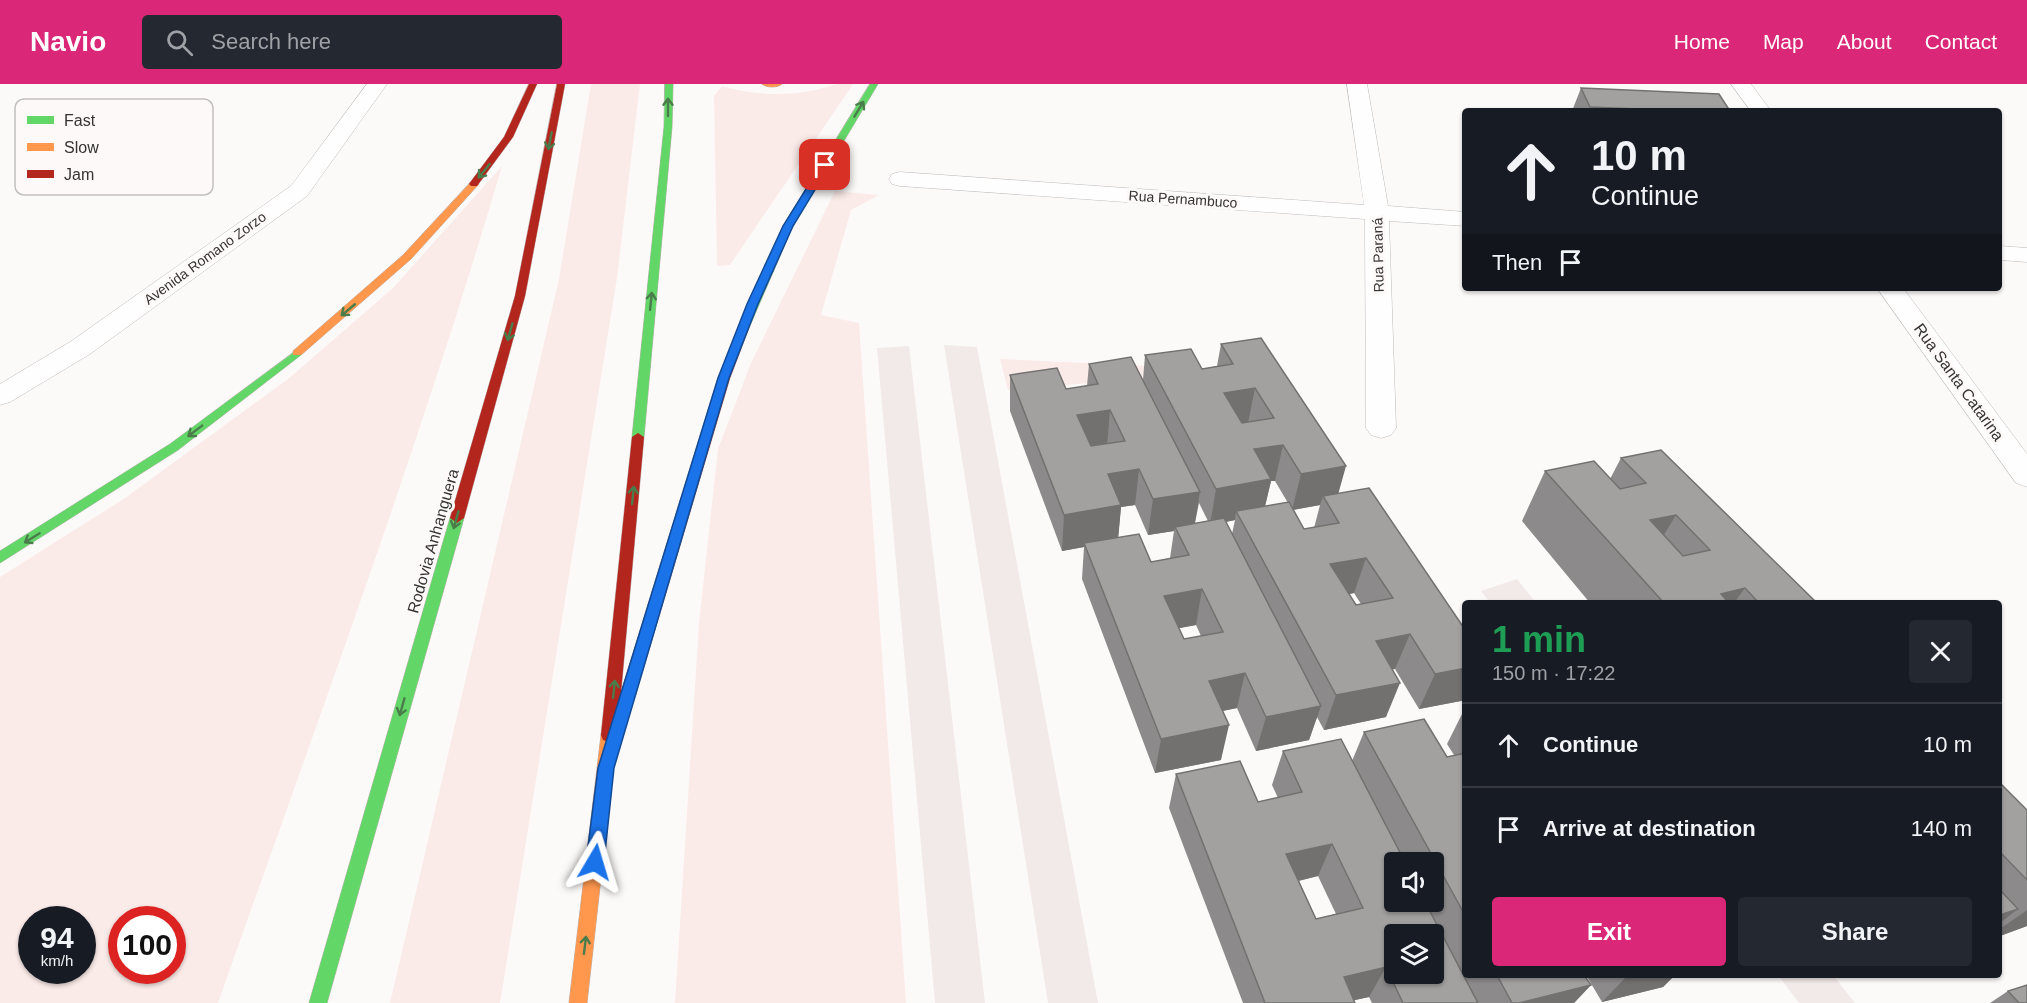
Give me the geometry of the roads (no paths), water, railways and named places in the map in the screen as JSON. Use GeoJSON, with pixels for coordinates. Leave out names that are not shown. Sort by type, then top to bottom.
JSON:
{"type":"FeatureCollection","features":[{"type":"Feature","properties":{"kind":"highway"},"geometry":{"type":"LineString","coordinates":[[0,558],[174,447],[276,370],[363,297],[407,257],[488,168],[514,131],[533,84]]}},
{"type":"Feature","properties":{"kind":"highway","name":"Rodovia Anhanguera"},"geometry":{"type":"LineString","coordinates":[[318,1003],[520,296],[561,84]]}},
{"type":"Feature","properties":{"kind":"highway"},"geometry":{"type":"LineString","coordinates":[[578,1003],[606,768],[667,139],[669,84]]}},
{"type":"Feature","properties":{"kind":"highway"},"geometry":{"type":"LineString","coordinates":[[766,84],[778,84]]}},
{"type":"Feature","properties":{"kind":"highway"},"geometry":{"type":"LineString","coordinates":[[606,768],[723,378],[788,226],[874,84]]}},
{"type":"Feature","properties":{"kind":"street","name":"Avenida Romano Zorzo"},"geometry":{"type":"LineString","coordinates":[[0,396],[80,348],[299,191],[377,84]]}},
{"type":"Feature","properties":{"kind":"street","name":"Rua Paraná"},"geometry":{"type":"LineString","coordinates":[[1357,84],[1377,213],[1381,428]]}},
{"type":"Feature","properties":{"kind":"street"},"geometry":{"type":"LineString","coordinates":[[1741,84],[1759,108]]}},
{"type":"Feature","properties":{"kind":"street","name":"Rua Pernambuco"},"geometry":{"type":"LineString","coordinates":[[900,179],[1462,219]]}},
{"type":"Feature","properties":{"kind":"street"},"geometry":{"type":"LineString","coordinates":[[2002,253],[2027,255]]}},
{"type":"Feature","properties":{"kind":"street","name":"Rua Santa Catarina"},"geometry":{"type":"LineString","coordinates":[[1892,291],[2027,476]]}}]}
